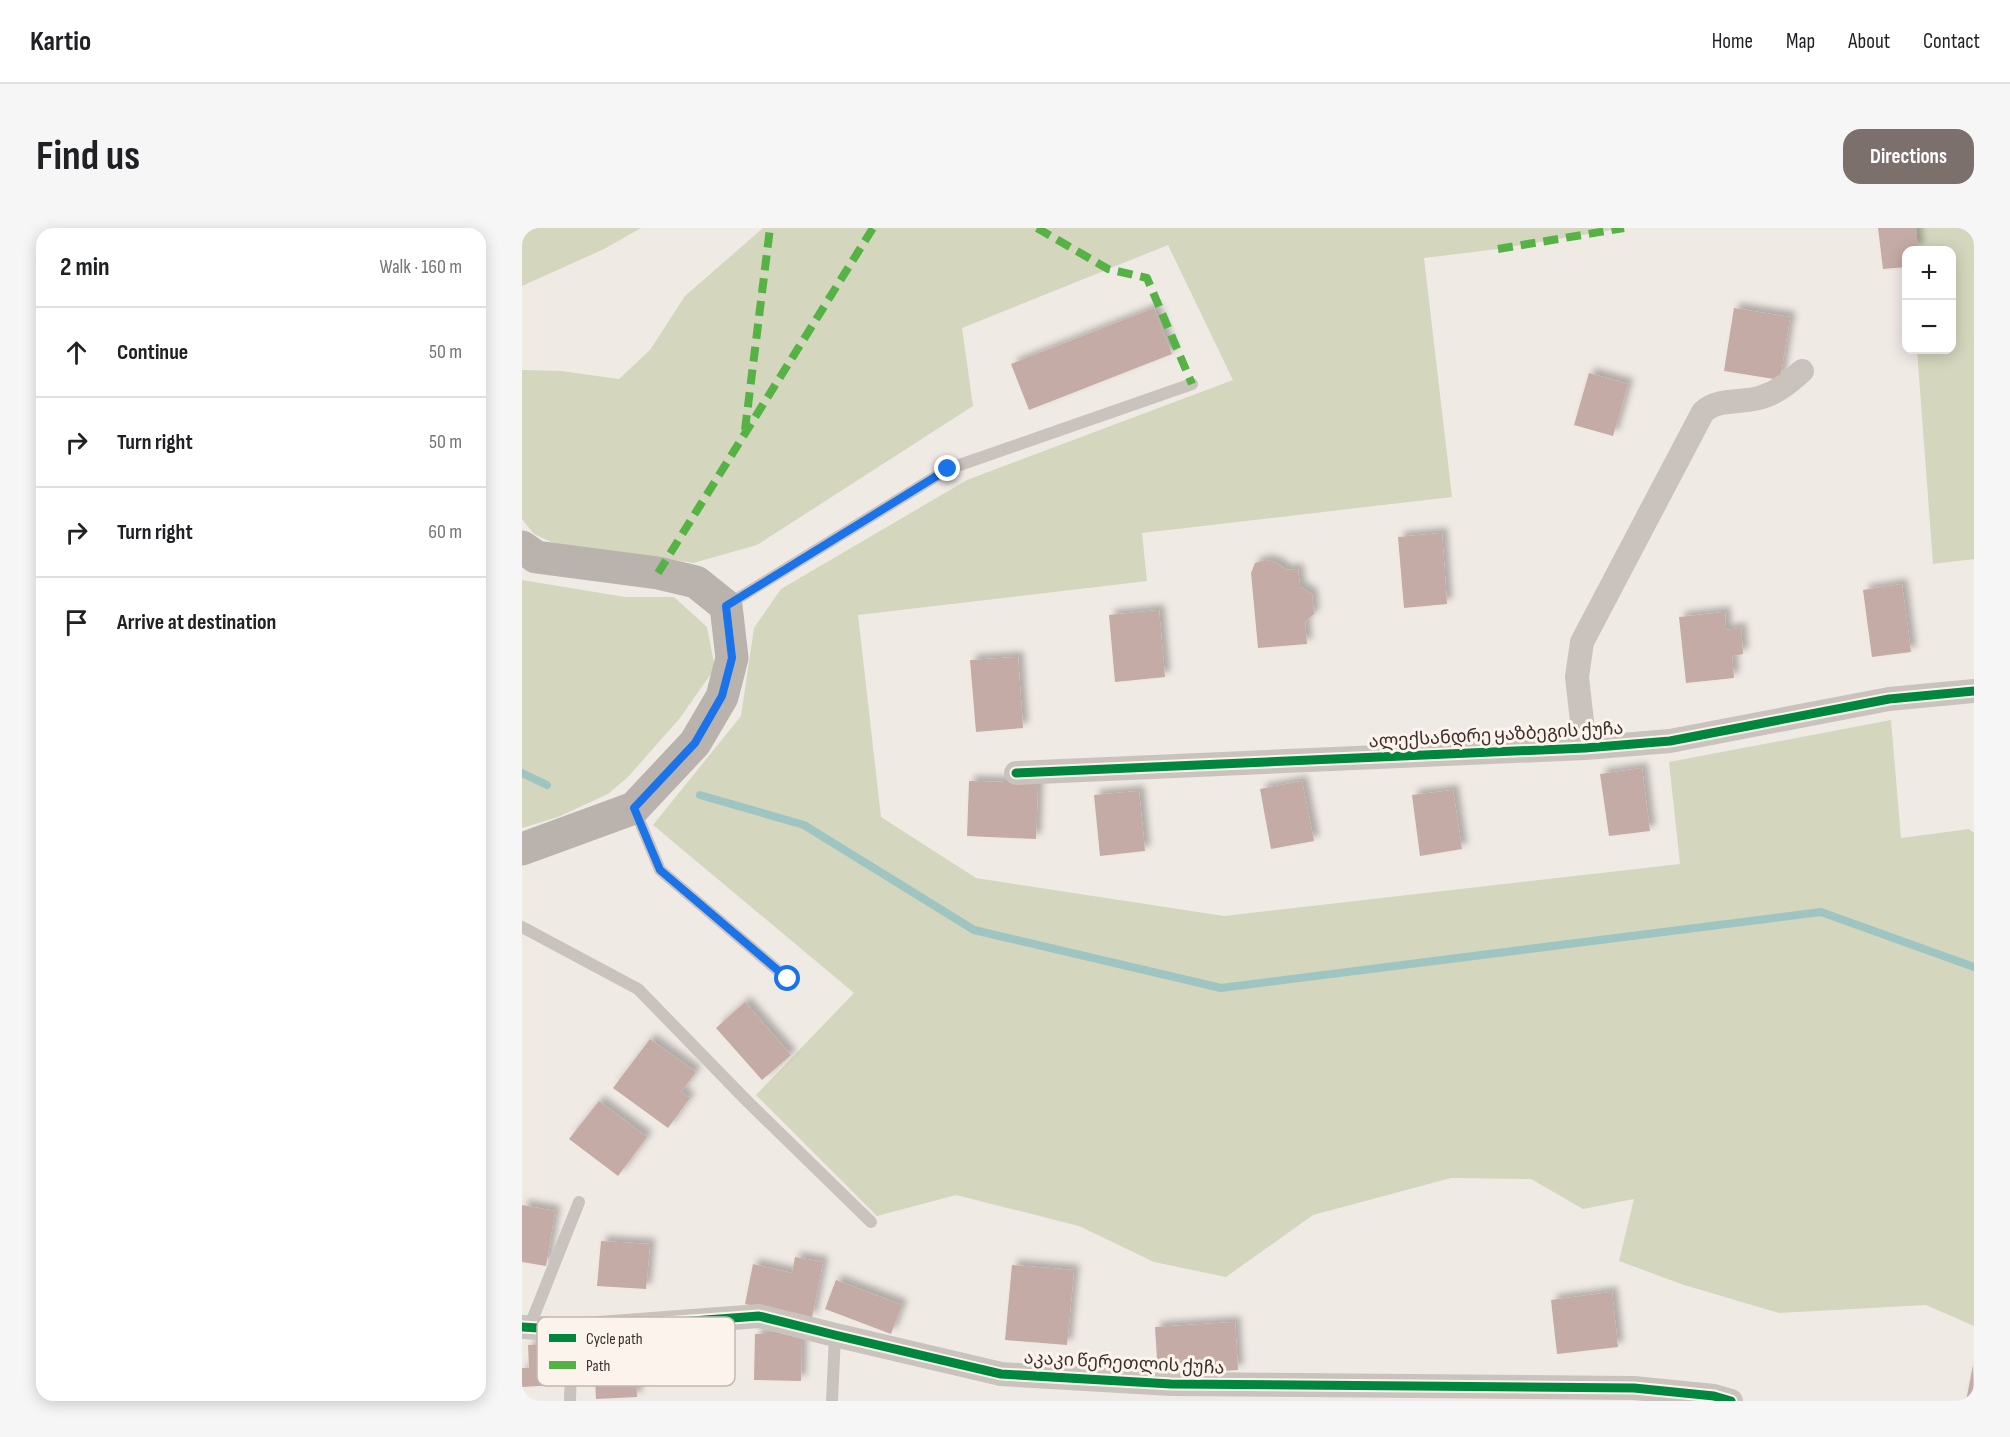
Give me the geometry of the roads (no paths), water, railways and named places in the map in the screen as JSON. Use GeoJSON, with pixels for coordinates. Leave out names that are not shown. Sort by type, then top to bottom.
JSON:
{"type":"FeatureCollection","features":[{"type":"Feature","properties":{"kind":"main road"},"geometry":{"type":"LineString","coordinates":[[522,547],[536,557],[658,573],[696,582],[726,606],[732,658],[722,696],[695,743],[634,808],[522,849]]}},
{"type":"Feature","properties":{"kind":"street"},"geometry":{"type":"LineString","coordinates":[[1585,748],[1577,677],[1582,642],[1703,412],[1711,405],[1762,398],[1785,387],[1802,371]]}},
{"type":"Feature","properties":{"kind":"street","name":"ალექსანდრე ყაზბეგის ქუჩა"},"geometry":{"type":"LineString","coordinates":[[1016,773],[1585,748],[1670,741],[1889,699],[1974,692]]}},
{"type":"Feature","properties":{"kind":"street","name":"აკაკი წერეთლის ქუჩა"},"geometry":{"type":"LineString","coordinates":[[735,1318],[759,1316],[1001,1374],[1171,1388],[1634,1388],[1714,1396],[1731,1401]]}},
{"type":"Feature","properties":{"kind":"lane"},"geometry":{"type":"LineString","coordinates":[[726,606],[948,469],[1192,384]]}},
{"type":"Feature","properties":{"kind":"lane"},"geometry":{"type":"LineString","coordinates":[[634,808],[660,870],[788,979]]}},
{"type":"Feature","properties":{"kind":"lane"},"geometry":{"type":"LineString","coordinates":[[522,927],[638,989],[748,1102],[871,1222]]}},
{"type":"Feature","properties":{"kind":"lane"},"geometry":{"type":"LineString","coordinates":[[526,1328],[579,1202]]}},
{"type":"Feature","properties":{"kind":"lane"},"geometry":{"type":"LineString","coordinates":[[832,1401],[835,1335]]}},
{"type":"Feature","properties":{"kind":"lane"},"geometry":{"type":"LineString","coordinates":[[570,1386],[570,1401]]}},
{"type":"Feature","properties":{"kind":"waterway"},"geometry":{"type":"LineString","coordinates":[[522,773],[547,785]]}},
{"type":"Feature","properties":{"kind":"waterway"},"geometry":{"type":"LineString","coordinates":[[700,795],[804,825],[974,930],[1221,988],[1821,912],[1974,967]]}}]}
